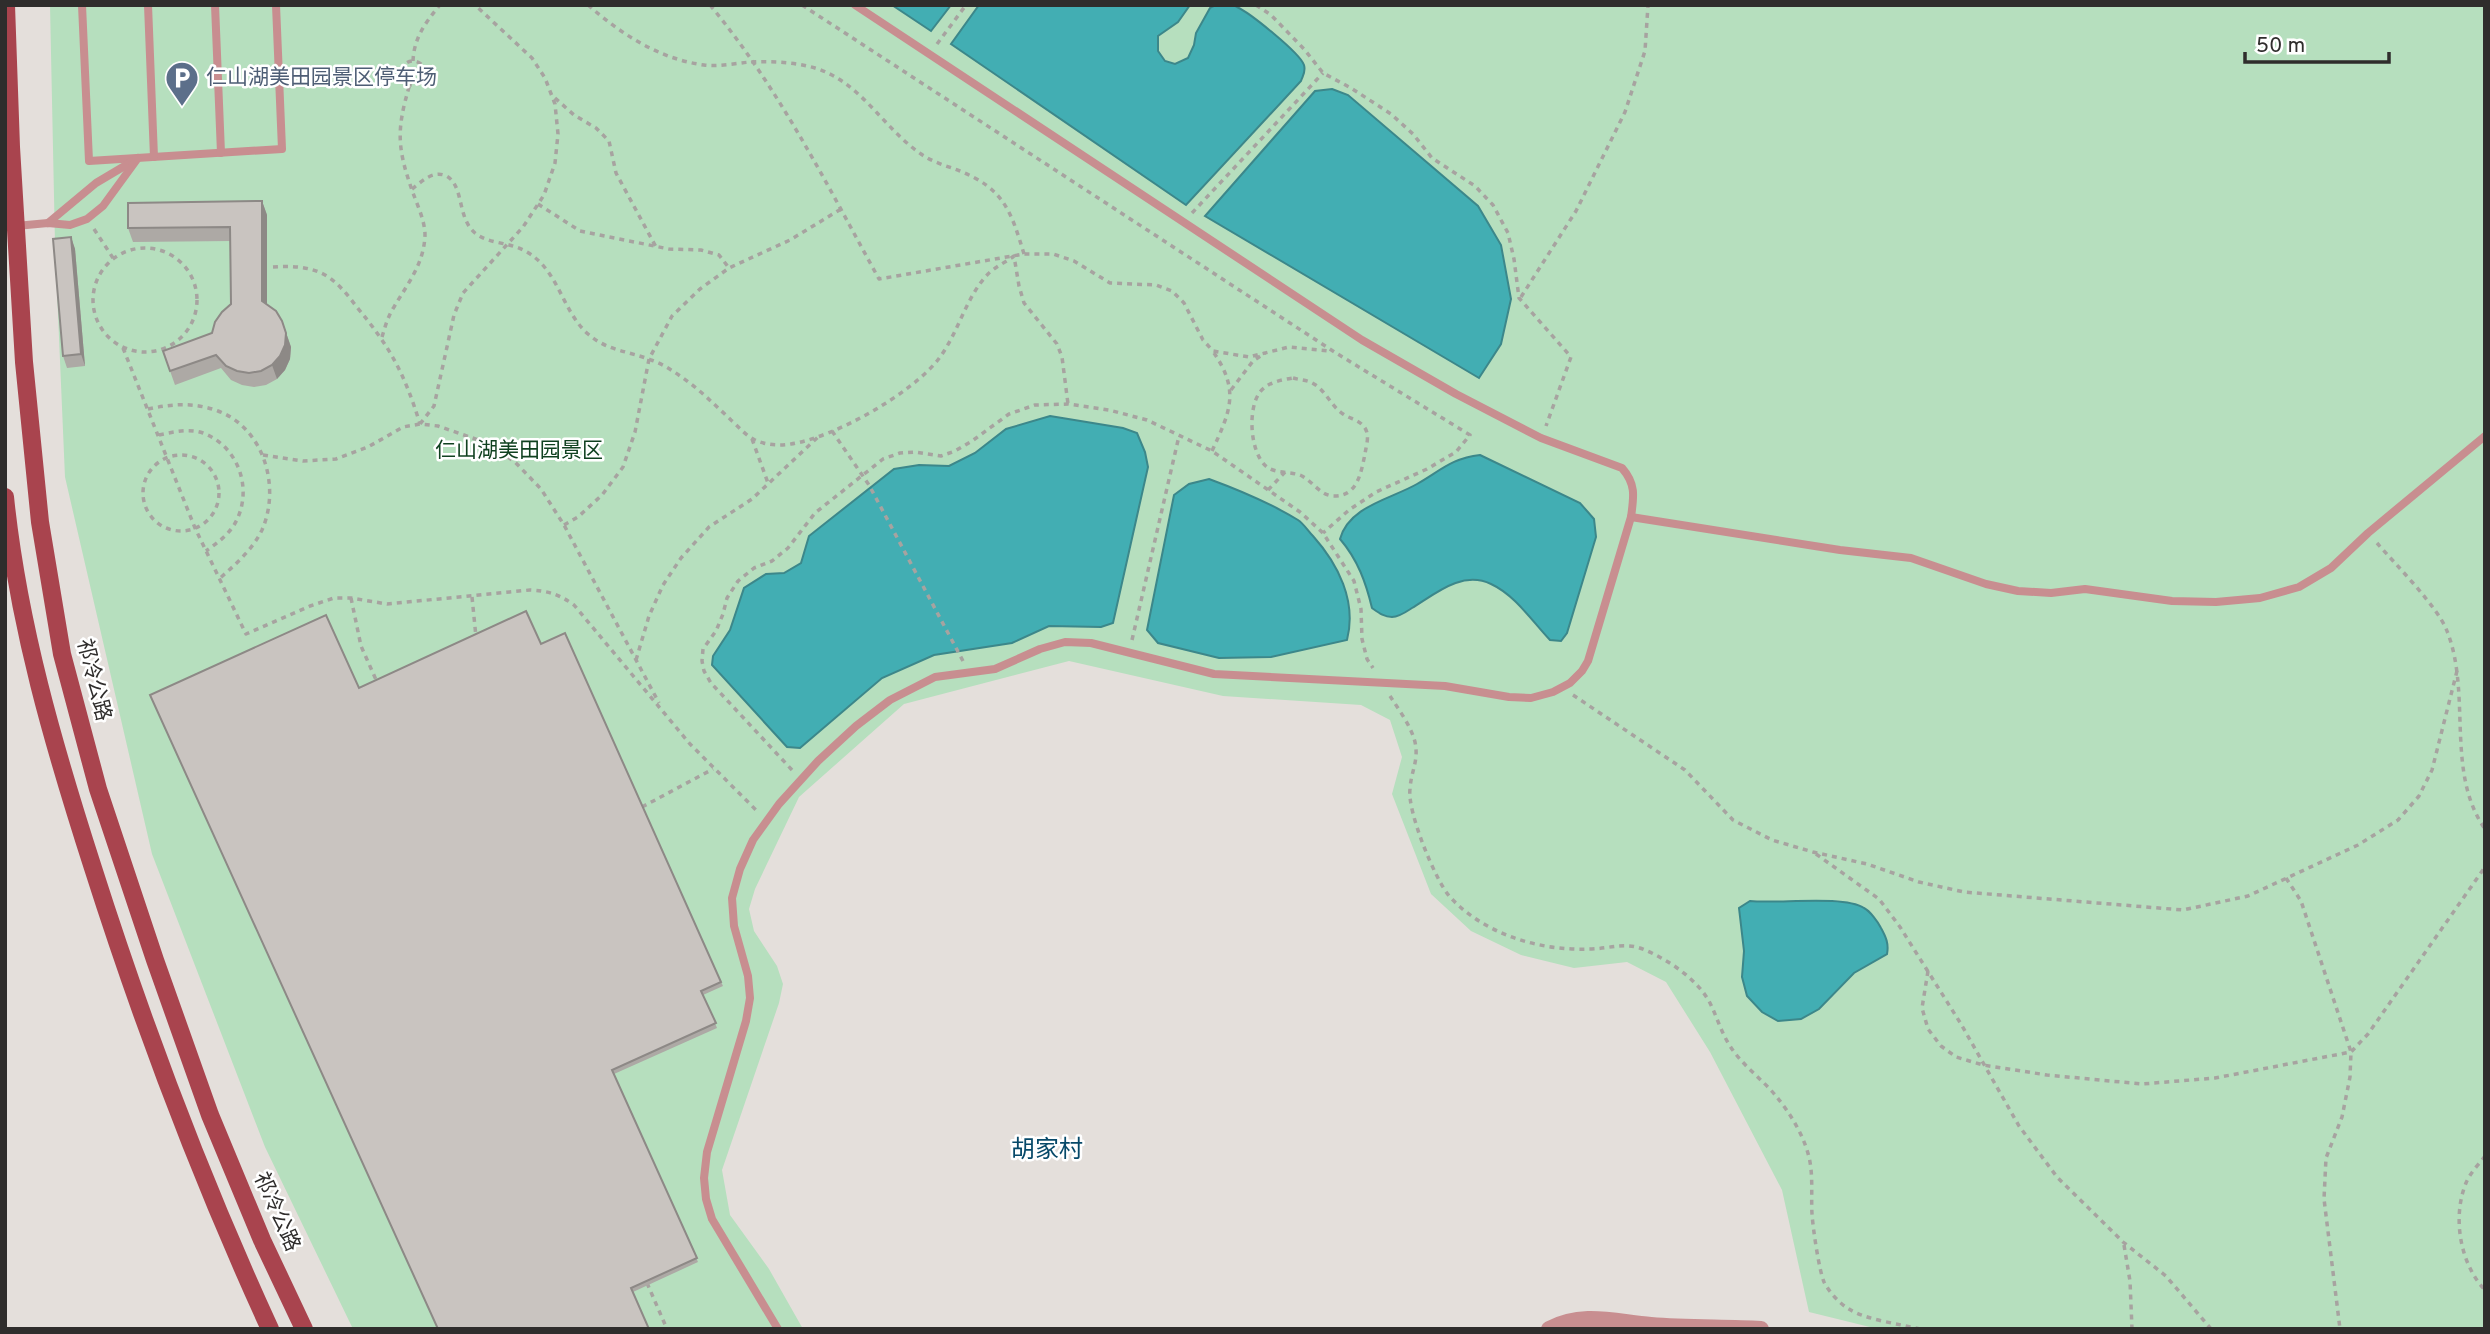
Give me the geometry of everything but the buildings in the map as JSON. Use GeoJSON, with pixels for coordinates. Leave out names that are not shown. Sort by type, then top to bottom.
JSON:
{"type":"FeatureCollection","features":[{"type":"Feature","properties":{"kind":"main road","name":"祁冷公路"},"geometry":{"type":"LineString","coordinates":[[6,5],[24,362],[40,523],[62,654],[98,789],[205,1102],[262,1240],[304,1329]]}},
{"type":"Feature","properties":{"kind":"main road"},"geometry":{"type":"LineString","coordinates":[[5,497],[8,529],[33,660],[78,822],[122,959],[185,1131],[234,1252],[271,1329]]}},
{"type":"Feature","properties":{"kind":"street"},"geometry":{"type":"LineString","coordinates":[[1549,1329],[1572,1319],[1598,1318],[1650,1325],[1761,1329]]}},
{"type":"Feature","properties":{"kind":"lane"},"geometry":{"type":"LineString","coordinates":[[82,5],[89,161],[282,149],[276,5]]}},
{"type":"Feature","properties":{"kind":"lane"},"geometry":{"type":"LineString","coordinates":[[148,5],[154,157]]}},
{"type":"Feature","properties":{"kind":"lane"},"geometry":{"type":"LineString","coordinates":[[215,5],[221,153]]}},
{"type":"Feature","properties":{"kind":"lane"},"geometry":{"type":"LineString","coordinates":[[778,1329],[712,1219],[706,1199],[704,1178],[707,1152],[746,1021],[750,998],[748,976],[734,926],[733,898],[744,859],[767,820],[801,780],[856,726],[890,700],[935,677],[995,669],[1040,649],[1065,642],[1091,643],[1214,674],[1445,687],[1509,697],[1531,698],[1553,692],[1582,671],[1588,661],[1632,517],[1635,493],[1631,478],[1622,468],[1541,438],[1456,394],[1362,340],[855,5]]}},
{"type":"Feature","properties":{"kind":"lane"},"geometry":{"type":"LineString","coordinates":[[16,226],[48,223],[70,225],[87,219],[103,206],[138,158]]}},
{"type":"Feature","properties":{"kind":"lane"},"geometry":{"type":"LineString","coordinates":[[48,223],[96,183],[138,158]]}},
{"type":"Feature","properties":{"kind":"lane"},"geometry":{"type":"LineString","coordinates":[[1632,517],[1840,550],[1911,558],[2018,592],[2051,593],[2085,589],[2172,601],[2216,602],[2260,598],[2299,587],[2331,568],[2368,533],[2485,436]]}},
{"type":"Feature","properties":{"kind":"path"},"geometry":{"type":"LineString","coordinates":[[413,61],[416,39],[440,5]]}},
{"type":"Feature","properties":{"kind":"path"},"geometry":{"type":"LineString","coordinates":[[419,424],[435,406],[454,315],[463,293],[523,227],[538,204],[555,163],[558,134],[555,104],[545,78],[532,58],[475,5]]}},
{"type":"Feature","properties":{"kind":"path"},"geometry":{"type":"LineString","coordinates":[[587,5],[632,40],[663,54],[704,65],[787,62],[816,69],[837,79],[858,93],[922,155],[989,186],[1005,202],[1015,223],[1024,254]]}},
{"type":"Feature","properties":{"kind":"path"},"geometry":{"type":"LineString","coordinates":[[710,5],[753,62],[810,150],[879,279],[1024,254],[1053,254],[1074,261],[1110,283],[1156,285],[1172,291],[1184,303],[1203,340],[1225,372],[1231,390]]}},
{"type":"Feature","properties":{"kind":"path"},"geometry":{"type":"LineString","coordinates":[[802,5],[1336,353],[1470,435],[1456,452],[1427,469],[1376,492],[1349,510],[1323,533]]}},
{"type":"Feature","properties":{"kind":"path"},"geometry":{"type":"LineString","coordinates":[[930,54],[966,5]]}},
{"type":"Feature","properties":{"kind":"path"},"geometry":{"type":"LineString","coordinates":[[1256,5],[1271,15],[1322,73],[1391,114],[1413,134],[1432,158],[1475,186],[1493,205],[1508,233],[1519,298],[1572,357],[1541,438]]}},
{"type":"Feature","properties":{"kind":"path"},"geometry":{"type":"LineString","coordinates":[[1519,298],[1576,211],[1625,112],[1645,51],[1648,5]]}},
{"type":"Feature","properties":{"kind":"path"},"geometry":{"type":"LineString","coordinates":[[410,84],[421,81],[424,75],[423,67],[413,61]]}},
{"type":"Feature","properties":{"kind":"path"},"geometry":{"type":"LineString","coordinates":[[410,84],[402,78],[401,70],[405,64],[413,61]]}},
{"type":"Feature","properties":{"kind":"path"},"geometry":{"type":"LineString","coordinates":[[1184,222],[1322,73]]}},
{"type":"Feature","properties":{"kind":"path"},"geometry":{"type":"LineString","coordinates":[[382,337],[392,309],[414,278],[421,258],[425,232],[402,164],[398,138],[402,110],[410,84]]}},
{"type":"Feature","properties":{"kind":"path"},"geometry":{"type":"LineString","coordinates":[[552,95],[609,141],[616,173],[656,247]]}},
{"type":"Feature","properties":{"kind":"path"},"geometry":{"type":"LineString","coordinates":[[412,189],[431,176],[446,175],[456,186],[466,222],[476,234],[526,251],[555,280],[572,314],[586,333],[602,345],[618,352],[649,359],[670,368],[698,389],[752,439],[770,445],[790,444],[818,437],[883,404],[912,385],[937,362],[956,333],[978,287],[989,273],[1014,256]]}},
{"type":"Feature","properties":{"kind":"path"},"geometry":{"type":"LineString","coordinates":[[538,204],[580,231],[656,247],[701,250],[719,255],[729,268]]}},
{"type":"Feature","properties":{"kind":"path"},"geometry":{"type":"LineString","coordinates":[[564,525],[578,517],[602,495],[623,467],[635,432],[649,359],[672,316],[729,268],[790,240],[841,209]]}},
{"type":"Feature","properties":{"kind":"path"},"geometry":{"type":"LineString","coordinates":[[87,219],[113,259]]}},
{"type":"Feature","properties":{"kind":"path"},"geometry":{"type":"LineString","coordinates":[[137,248],[154,248],[170,254],[183,264],[193,278],[198,294],[191,327],[179,340],[164,349],[146,353],[123,348],[101,330],[94,313],[92,295],[97,278],[113,259],[137,248]]}},
{"type":"Feature","properties":{"kind":"path"},"geometry":{"type":"LineString","coordinates":[[1014,256],[1024,303],[1058,344],[1068,404]]}},
{"type":"Feature","properties":{"kind":"path"},"geometry":{"type":"LineString","coordinates":[[274,267],[292,265],[322,273],[345,291],[382,337],[401,370],[419,424]]}},
{"type":"Feature","properties":{"kind":"path"},"geometry":{"type":"LineString","coordinates":[[1213,351],[1249,357],[1289,347],[1316,348],[1336,353]]}},
{"type":"Feature","properties":{"kind":"path"},"geometry":{"type":"LineString","coordinates":[[123,348],[195,528],[246,634],[334,598],[387,604],[530,590],[548,591],[563,597],[573,606],[690,744],[767,820]]}},
{"type":"Feature","properties":{"kind":"path"},"geometry":{"type":"LineString","coordinates":[[1212,451],[1222,430],[1231,390],[1253,362],[1269,351]]}},
{"type":"Feature","properties":{"kind":"path"},"geometry":{"type":"LineString","coordinates":[[1293,378],[1312,383],[1344,415],[1364,426],[1368,436],[1361,476],[1347,493],[1326,495],[1302,476],[1285,472],[1274,471],[1264,465],[1257,453],[1252,432],[1253,409],[1260,392],[1275,381],[1293,378]]}},
{"type":"Feature","properties":{"kind":"path"},"geometry":{"type":"LineString","coordinates":[[148,409],[173,404],[197,405],[220,411],[237,422],[251,436],[263,455],[268,469],[270,491],[268,513],[261,532],[235,565],[219,579]]}},
{"type":"Feature","properties":{"kind":"path"},"geometry":{"type":"LineString","coordinates":[[801,780],[711,682],[702,660],[703,649],[716,631],[727,598],[738,581],[788,548],[816,513],[863,475],[883,459],[900,453],[941,456],[955,451],[1009,414],[1035,405],[1068,404],[1109,410],[1147,420],[1212,451],[1300,512],[1323,533],[1354,581],[1361,609],[1362,639],[1367,659],[1406,722],[1415,742],[1417,763],[1409,790],[1413,809],[1430,864],[1450,896],[1477,918],[1512,939],[1557,949],[1592,950],[1623,944],[1645,950],[1672,965],[1695,983],[1710,1002],[1720,1029],[1731,1048],[1777,1097],[1801,1134],[1810,1161],[1812,1217],[1824,1282],[1849,1310],[1920,1329]]}},
{"type":"Feature","properties":{"kind":"path"},"geometry":{"type":"LineString","coordinates":[[263,455],[303,461],[336,459],[368,447],[403,427],[419,424],[438,426],[487,443],[515,461],[541,489],[564,525],[661,708]]}},
{"type":"Feature","properties":{"kind":"path"},"geometry":{"type":"LineString","coordinates":[[158,435],[180,431],[201,433],[218,441],[233,457],[242,475],[245,493],[237,517],[222,540],[206,551]]}},
{"type":"Feature","properties":{"kind":"path"},"geometry":{"type":"LineString","coordinates":[[832,431],[869,485],[958,650]]}},
{"type":"Feature","properties":{"kind":"path"},"geometry":{"type":"LineString","coordinates":[[1129,652],[1180,436]]}},
{"type":"Feature","properties":{"kind":"path"},"geometry":{"type":"LineString","coordinates":[[636,660],[658,596],[681,558],[709,527],[752,499],[818,437]]}},
{"type":"Feature","properties":{"kind":"path"},"geometry":{"type":"LineString","coordinates":[[752,439],[768,483]]}},
{"type":"Feature","properties":{"kind":"path"},"geometry":{"type":"LineString","coordinates":[[185,455],[197,458],[208,466],[215,476],[219,488],[214,512],[206,522],[195,528],[171,530],[150,516],[145,505],[145,480],[152,469],[167,458],[185,455]]}},
{"type":"Feature","properties":{"kind":"path"},"geometry":{"type":"LineString","coordinates":[[1268,490],[1285,472]]}},
{"type":"Feature","properties":{"kind":"path"},"geometry":{"type":"LineString","coordinates":[[2368,533],[2423,596],[2446,629],[2458,667],[2463,775],[2474,814],[2485,829]]}},
{"type":"Feature","properties":{"kind":"path"},"geometry":{"type":"LineString","coordinates":[[472,597],[477,639]]}},
{"type":"Feature","properties":{"kind":"path"},"geometry":{"type":"LineString","coordinates":[[351,598],[361,646],[378,684]]}},
{"type":"Feature","properties":{"kind":"path"},"geometry":{"type":"LineString","coordinates":[[1562,687],[1685,770],[1733,820],[1772,840],[1867,864],[1919,882],[1964,892],[2183,910],[2248,896],[2358,845],[2398,820],[2419,796],[2432,769],[2458,667]]}},
{"type":"Feature","properties":{"kind":"path"},"geometry":{"type":"LineString","coordinates":[[642,807],[713,769]]}},
{"type":"Feature","properties":{"kind":"path"},"geometry":{"type":"LineString","coordinates":[[1813,852],[1879,899],[1928,971],[2019,1126],[2057,1177],[2123,1242],[2166,1276],[2211,1329]]}},
{"type":"Feature","properties":{"kind":"path"},"geometry":{"type":"LineString","coordinates":[[1928,971],[1922,1008],[1928,1029],[1941,1046],[1956,1058],[2047,1075],[2142,1084],[2215,1078],[2351,1052],[2368,1034],[2485,867]]}},
{"type":"Feature","properties":{"kind":"path"},"geometry":{"type":"LineString","coordinates":[[2286,878],[2301,901],[2351,1052],[2343,1117],[2326,1158],[2328,1237],[2340,1329]]}},
{"type":"Feature","properties":{"kind":"path"},"geometry":{"type":"LineString","coordinates":[[2485,1156],[2466,1182],[2460,1213],[2461,1247],[2468,1265],[2485,1290]]}},
{"type":"Feature","properties":{"kind":"path"},"geometry":{"type":"LineString","coordinates":[[2123,1242],[2130,1281],[2132,1329]]}},
{"type":"Feature","properties":{"kind":"path"},"geometry":{"type":"LineString","coordinates":[[644,1278],[667,1329]]}},
{"type":"Feature","properties":{"kind":"green space","name":"仁山湖美田园景区"},"geometry":{"type":"Polygon","coordinates":[[[50,5],[2485,5],[2485,1329],[1878,1329],[1809,1312],[1782,1190],[1710,1052],[1666,982],[1627,962],[1574,968],[1521,955],[1471,931],[1431,894],[1392,794],[1402,757],[1390,720],[1361,705],[1223,696],[1069,661],[904,704],[799,797],[755,889],[749,909],[754,931],[777,966],[783,984],[779,1003],[722,1170],[730,1215],[769,1269],[803,1329],[353,1329],[265,1147],[152,854],[65,477],[55,244],[50,5]]]}},
{"type":"Feature","properties":{"kind":"water"},"geometry":{"type":"Polygon","coordinates":[[[892,5],[951,5],[931,31],[892,5]]]}},
{"type":"Feature","properties":{"kind":"water"},"geometry":{"type":"Polygon","coordinates":[[[979,5],[1190,5],[1178,22],[1158,36],[1158,51],[1165,61],[1175,64],[1188,58],[1196,33],[1210,8],[1231,5],[1252,17],[1284,43],[1301,59],[1304,72],[1301,81],[1186,205],[951,44],[979,5]]]}},
{"type":"Feature","properties":{"kind":"water"},"geometry":{"type":"Polygon","coordinates":[[[1332,89],[1348,95],[1478,206],[1501,245],[1511,299],[1501,344],[1479,378],[1205,216],[1315,91],[1332,89]]]}},
{"type":"Feature","properties":{"kind":"water"},"geometry":{"type":"Polygon","coordinates":[[[1050,416],[1123,428],[1137,433],[1145,452],[1148,467],[1113,623],[1101,627],[1049,626],[1012,643],[934,655],[882,678],[800,748],[787,747],[712,665],[713,656],[730,630],[744,588],[766,574],[784,573],[801,563],[809,536],[894,469],[919,465],[949,466],[975,453],[1006,429],[1050,416]]]}},
{"type":"Feature","properties":{"kind":"water"},"geometry":{"type":"Polygon","coordinates":[[[1480,455],[1580,503],[1594,519],[1596,537],[1567,633],[1561,641],[1550,640],[1508,595],[1480,580],[1449,586],[1397,616],[1382,614],[1372,608],[1360,572],[1340,539],[1345,528],[1361,511],[1417,484],[1454,462],[1480,455]]]}},
{"type":"Feature","properties":{"kind":"water"},"geometry":{"type":"Polygon","coordinates":[[[1209,479],[1265,502],[1298,520],[1322,547],[1337,571],[1347,597],[1347,640],[1271,657],[1219,658],[1158,643],[1147,630],[1174,495],[1189,484],[1209,479]]]}},
{"type":"Feature","properties":{"kind":"water"},"geometry":{"type":"Polygon","coordinates":[[[1750,901],[1826,901],[1854,904],[1866,909],[1878,923],[1887,941],[1887,954],[1854,973],[1819,1009],[1801,1019],[1778,1021],[1762,1012],[1747,996],[1742,977],[1744,951],[1739,908],[1750,901]]]}},
{"type":"Feature","properties":{"kind":"place","name":"仁山湖美田园景区停车场"},"geometry":{"type":"Point","coordinates":[182,108]}},
{"type":"Feature","properties":{"kind":"district","name":"胡家村"},"geometry":{"type":"Point","coordinates":[1047,1151]}}]}
